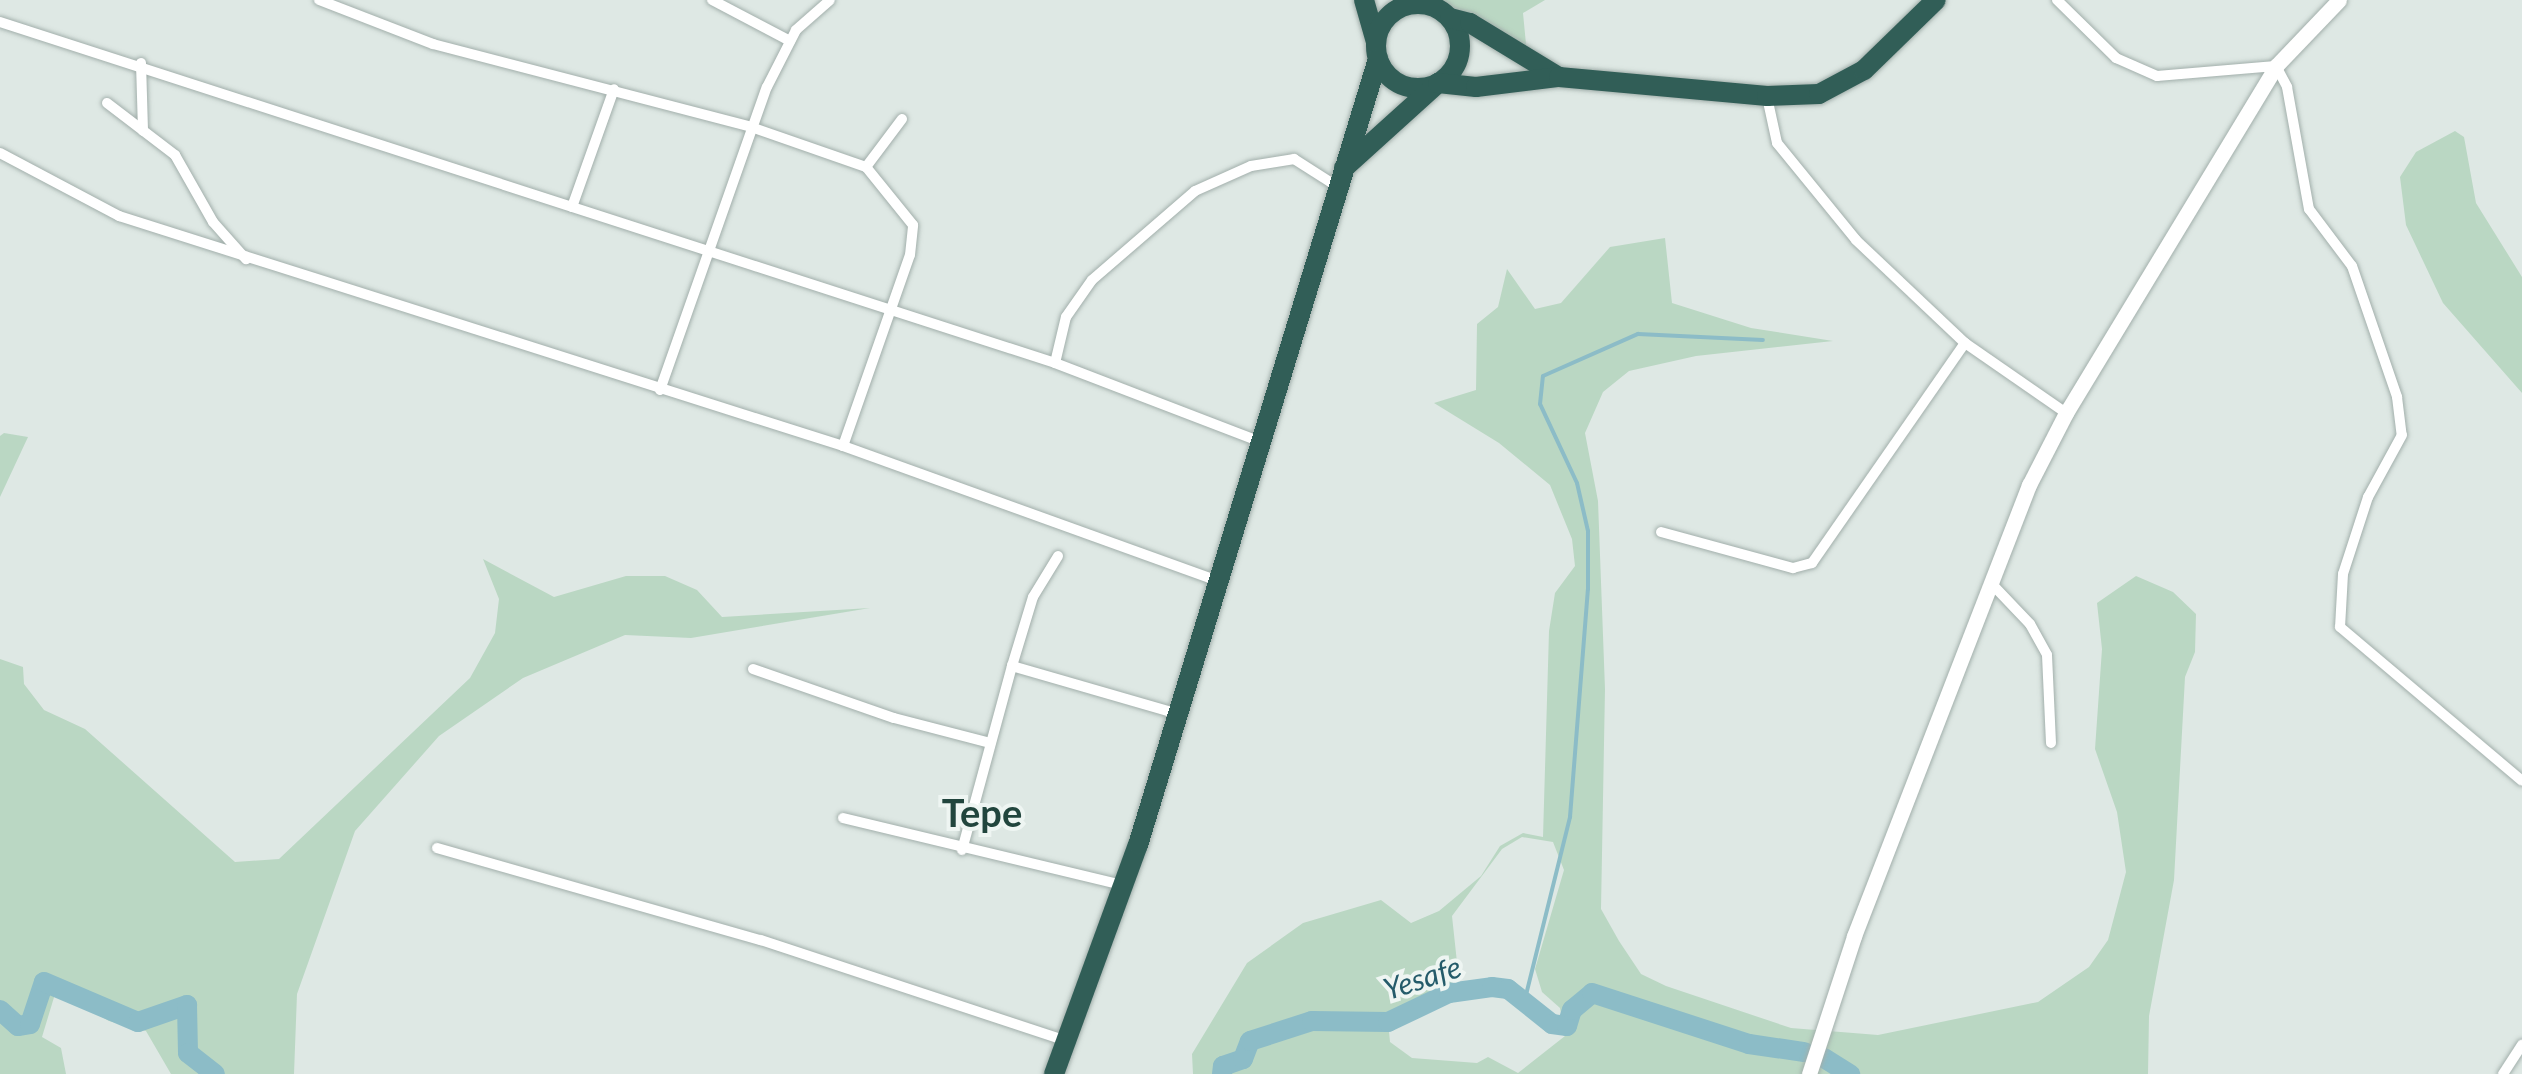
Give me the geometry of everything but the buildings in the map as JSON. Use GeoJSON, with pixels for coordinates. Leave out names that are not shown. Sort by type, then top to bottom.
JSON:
{"type":"FeatureCollection","features":[{"type":"Feature","properties":{"kind":"highway"},"geometry":{"type":"LineString","coordinates":[[1364,0],[1377,50],[1402,85],[1438,82],[1476,87],[1558,77],[1767,96],[1819,94],[1844,85],[1936,0]]}},
{"type":"Feature","properties":{"kind":"highway"},"geometry":{"type":"LineString","coordinates":[[1054,1074],[1179,714],[1385,19],[1406,5],[1446,10],[1558,77]]}},
{"type":"Feature","properties":{"kind":"highway"},"geometry":{"type":"LineString","coordinates":[[1340,178],[1438,82],[1460,53],[1446,10]]}},
{"type":"Feature","properties":{"kind":"street"},"geometry":{"type":"LineString","coordinates":[[319,0],[432,44],[614,89],[751,128],[866,167],[913,225],[910,255],[844,446]]}},
{"type":"Feature","properties":{"kind":"street"},"geometry":{"type":"LineString","coordinates":[[712,0],[790,41]]}},
{"type":"Feature","properties":{"kind":"street"},"geometry":{"type":"LineString","coordinates":[[660,390],[751,128],[790,41],[830,0]]}},
{"type":"Feature","properties":{"kind":"street"},"geometry":{"type":"LineString","coordinates":[[2057,0],[2116,58],[2157,76],[2276,66]]}},
{"type":"Feature","properties":{"kind":"street"},"geometry":{"type":"LineString","coordinates":[[1810,1074],[1854,936],[1989,581],[2066,413],[2276,66],[2339,0]]}},
{"type":"Feature","properties":{"kind":"street"},"geometry":{"type":"LineString","coordinates":[[0,22],[141,63],[1055,363],[1260,442]]}},
{"type":"Feature","properties":{"kind":"street"},"geometry":{"type":"LineString","coordinates":[[141,63],[143,131]]}},
{"type":"Feature","properties":{"kind":"street"},"geometry":{"type":"LineString","coordinates":[[2276,66],[2287,87],[2309,210],[2352,266],[2397,397],[2402,435],[2368,497],[2344,574],[2340,626],[2522,781]]}},
{"type":"Feature","properties":{"kind":"street"},"geometry":{"type":"LineString","coordinates":[[572,207],[614,89]]}},
{"type":"Feature","properties":{"kind":"street"},"geometry":{"type":"LineString","coordinates":[[1767,96],[1785,155],[1856,240],[1965,343],[2066,413]]}},
{"type":"Feature","properties":{"kind":"street"},"geometry":{"type":"LineString","coordinates":[[107,103],[175,155],[213,222],[246,260]]}},
{"type":"Feature","properties":{"kind":"street"},"geometry":{"type":"LineString","coordinates":[[866,167],[902,118]]}},
{"type":"Feature","properties":{"kind":"street"},"geometry":{"type":"LineString","coordinates":[[0,153],[119,216],[246,260],[844,446],[1220,582]]}},
{"type":"Feature","properties":{"kind":"street"},"geometry":{"type":"LineString","coordinates":[[1055,363],[1066,317],[1092,280],[1195,191],[1251,166],[1294,159],[1340,178]]}},
{"type":"Feature","properties":{"kind":"street"},"geometry":{"type":"LineString","coordinates":[[1661,532],[1793,568],[1812,563],[1965,343]]}},
{"type":"Feature","properties":{"kind":"street"},"geometry":{"type":"LineString","coordinates":[[962,850],[1033,598],[1058,556]]}},
{"type":"Feature","properties":{"kind":"street"},"geometry":{"type":"LineString","coordinates":[[1989,581],[2030,624],[2047,655],[2051,743]]}},
{"type":"Feature","properties":{"kind":"street"},"geometry":{"type":"LineString","coordinates":[[1012,666],[1179,714]]}},
{"type":"Feature","properties":{"kind":"street"},"geometry":{"type":"LineString","coordinates":[[753,669],[894,718],[990,743]]}},
{"type":"Feature","properties":{"kind":"street"},"geometry":{"type":"LineString","coordinates":[[843,818],[962,850],[1123,884]]}},
{"type":"Feature","properties":{"kind":"street"},"geometry":{"type":"LineString","coordinates":[[438,848],[761,940],[1066,1041]]}},
{"type":"Feature","properties":{"kind":"street"},"geometry":{"type":"LineString","coordinates":[[2503,1074],[2522,1044]]}},
{"type":"Feature","properties":{"kind":"green space"},"geometry":{"type":"Polygon","coordinates":[[[1441,0],[1545,0],[1523,13],[1528,65],[1441,0]]]}},
{"type":"Feature","properties":{"kind":"green space"},"geometry":{"type":"Polygon","coordinates":[[[2455,131],[2464,137],[2476,203],[2522,277],[2522,393],[2443,303],[2406,225],[2400,177],[2416,152],[2455,131]]]}},
{"type":"Feature","properties":{"kind":"green space"},"geometry":{"type":"Polygon","coordinates":[[[1665,238],[1672,303],[1751,328],[1833,341],[1696,356],[1629,371],[1603,392],[1585,433],[1598,501],[1605,689],[1601,909],[1619,941],[1641,974],[1666,986],[1791,1028],[1878,1035],[2038,1002],[2089,967],[2108,940],[2126,872],[2117,812],[2095,749],[2102,649],[2097,603],[2136,576],[2173,592],[2196,614],[2195,652],[2185,677],[2174,880],[2149,1016],[2148,1074],[1193,1074],[1192,1054],[1247,963],[1303,923],[1381,900],[1411,923],[1439,911],[1481,876],[1500,846],[1523,833],[1543,837],[1549,631],[1555,593],[1575,566],[1572,539],[1550,485],[1499,443],[1434,403],[1476,390],[1477,324],[1498,307],[1507,269],[1535,309],[1561,303],[1610,247],[1665,238]],[[1522,837],[1502,849],[1452,916],[1459,981],[1449,993],[1388,1021],[1390,1042],[1412,1058],[1477,1063],[1488,1057],[1518,1073],[1565,1036],[1560,1008],[1542,992],[1535,969],[1564,870],[1553,842],[1522,837]]]}},
{"type":"Feature","properties":{"kind":"green space"},"geometry":{"type":"Polygon","coordinates":[[[4,433],[28,437],[0,497],[0,436],[4,433]]]}},
{"type":"Feature","properties":{"kind":"green space"},"geometry":{"type":"Polygon","coordinates":[[[483,559],[554,597],[626,576],[665,576],[697,590],[722,617],[870,608],[691,638],[625,635],[523,678],[439,736],[355,831],[297,994],[294,1074],[171,1074],[146,1031],[109,1021],[61,993],[55,994],[42,1037],[61,1048],[66,1074],[0,1074],[0,659],[23,667],[24,684],[44,710],[85,729],[235,862],[279,859],[470,678],[495,633],[499,599],[483,559]]]}},
{"type":"Feature","properties":{"kind":"waterway"},"geometry":{"type":"LineString","coordinates":[[1524,1003],[1570,817],[1588,589],[1588,531],[1577,483],[1540,404],[1543,376],[1638,334],[1763,340]]}},
{"type":"Feature","properties":{"kind":"waterway","name":"Yesafe"},"geometry":{"type":"LineString","coordinates":[[0,1010],[18,1026],[30,1024],[44,982],[138,1022],[187,1005],[188,1053],[215,1074]]}},
{"type":"Feature","properties":{"kind":"waterway","name":"Yesafe"},"geometry":{"type":"LineString","coordinates":[[1222,1074],[1223,1066],[1243,1059],[1250,1041],[1312,1021],[1388,1022],[1449,993],[1492,987],[1508,989],[1552,1024],[1567,1026],[1572,1010],[1592,993],[1749,1044],[1804,1052]]}},
{"type":"Feature","properties":{"kind":"waterway","name":"Yesafe"},"geometry":{"type":"LineString","coordinates":[[1824,1058],[1850,1074]]}},
{"type":"Feature","properties":{"kind":"district","name":"Tepe"},"geometry":{"type":"Point","coordinates":[982,813]}}]}
